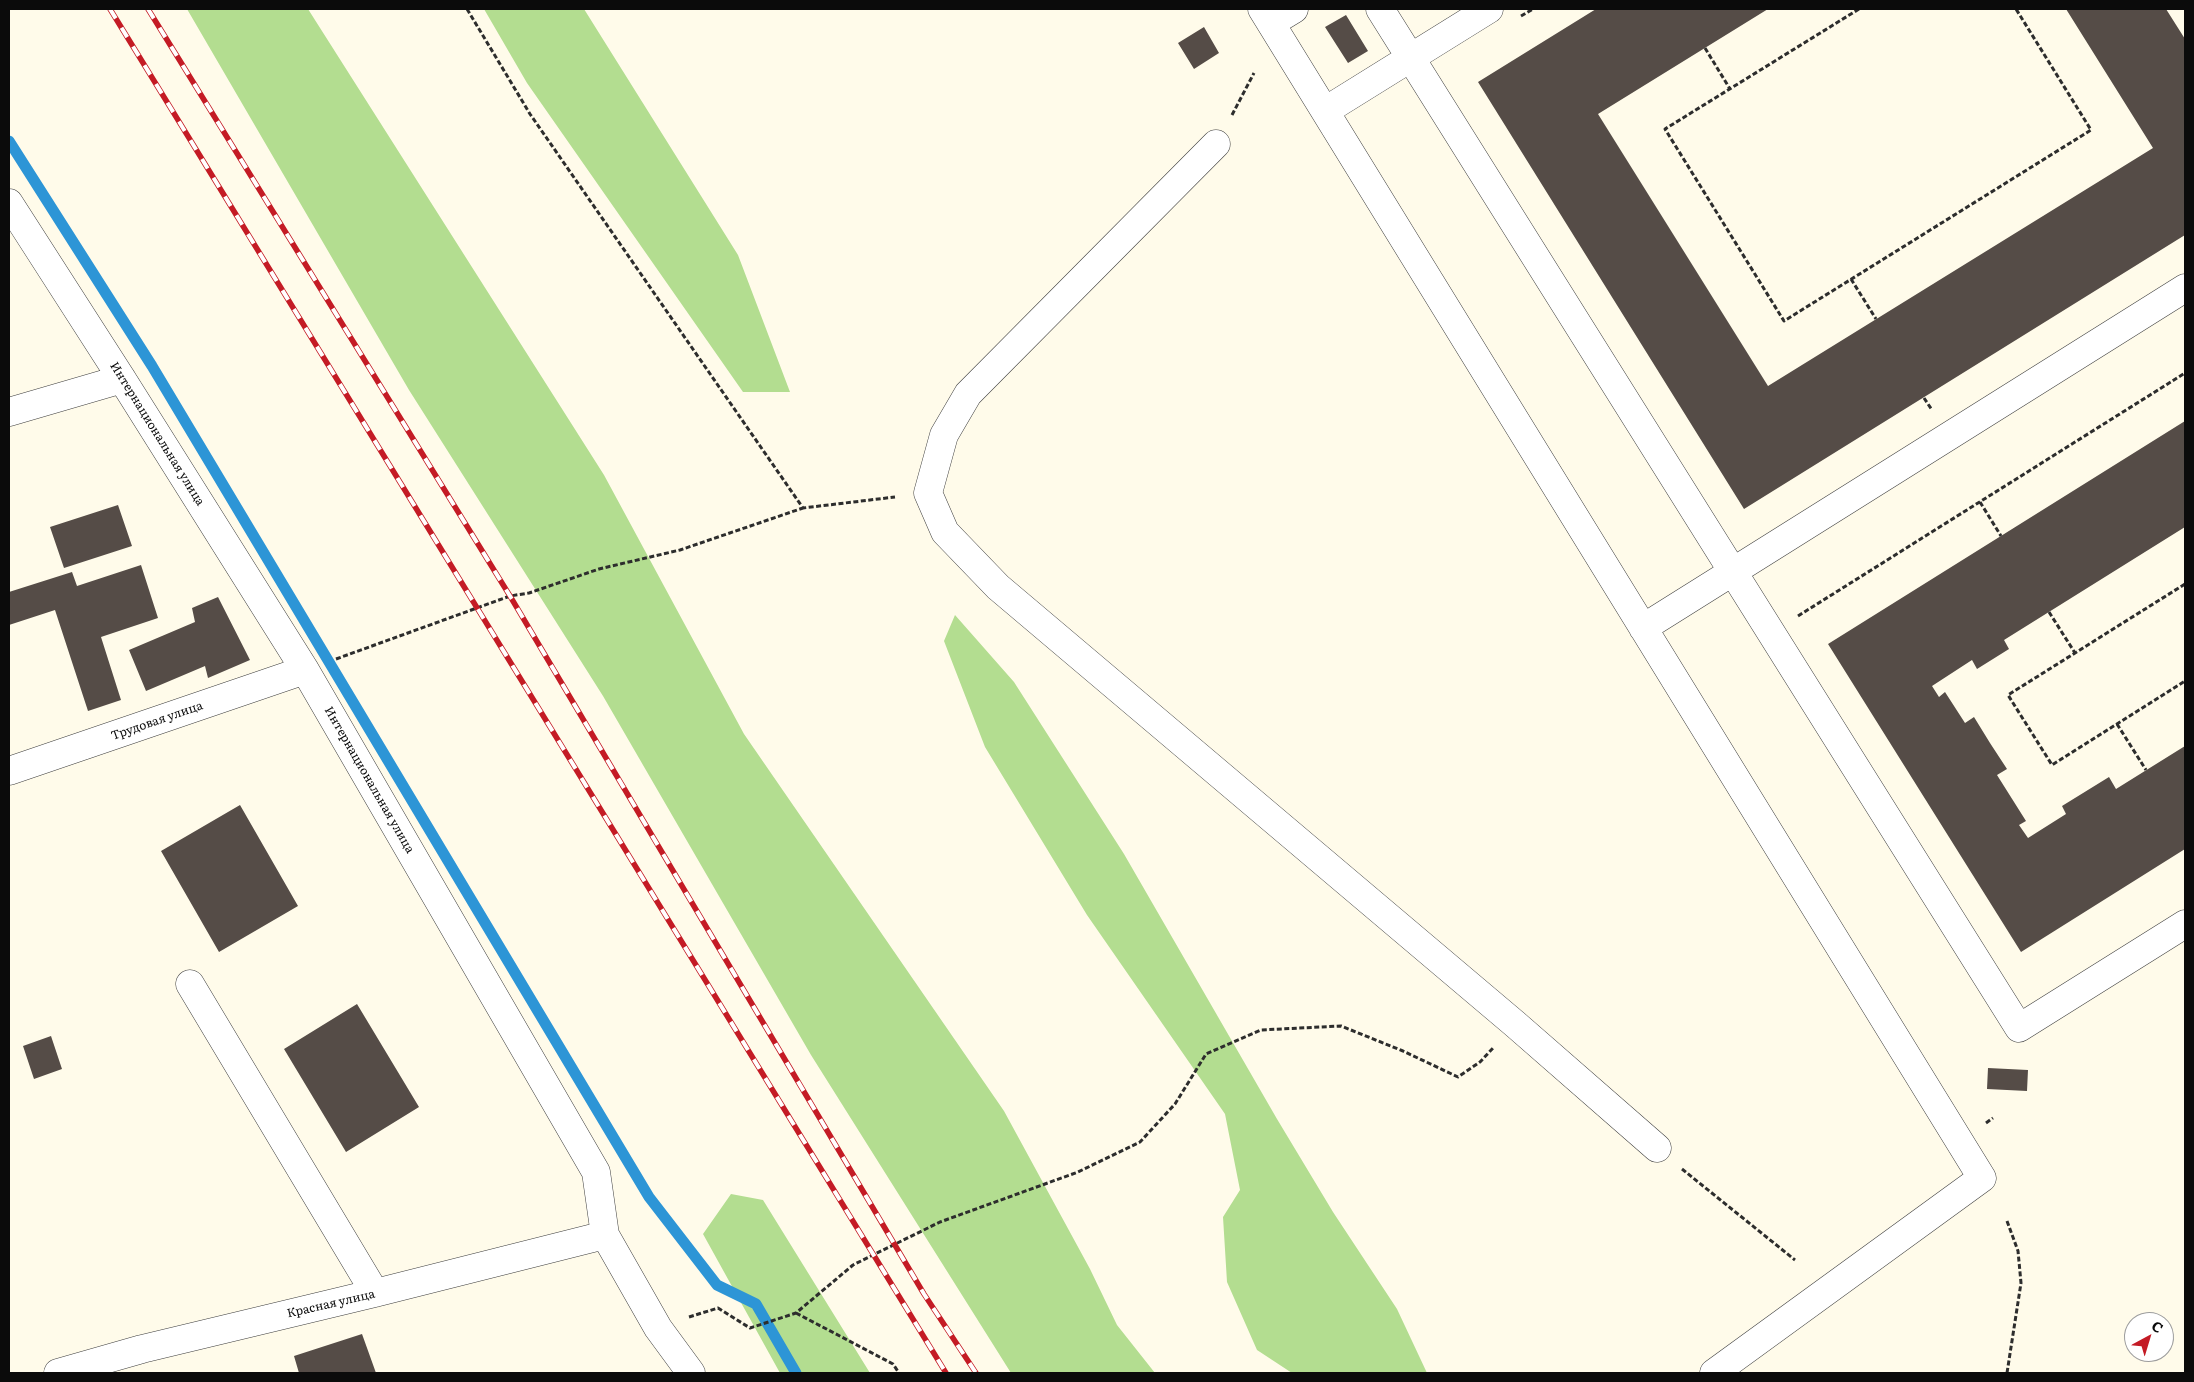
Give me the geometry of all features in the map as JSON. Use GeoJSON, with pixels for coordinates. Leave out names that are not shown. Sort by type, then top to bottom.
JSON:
{"type":"FeatureCollection","features":[{"type":"Feature","properties":{"kind":"street"},"geometry":{"type":"LineString","coordinates":[[1294,9],[1267,16],[1982,1178],[1714,1373]]}},
{"type":"Feature","properties":{"kind":"street"},"geometry":{"type":"LineString","coordinates":[[1380,9],[2019,1028],[2185,924]]}},
{"type":"Feature","properties":{"kind":"street"},"geometry":{"type":"LineString","coordinates":[[1325,111],[1488,9]]}},
{"type":"Feature","properties":{"kind":"street"},"geometry":{"type":"LineString","coordinates":[[1216,144],[968,394],[944,435],[928,493],[945,532],[998,588],[1515,1024],[1657,1148]]}},
{"type":"Feature","properties":{"kind":"street","name":"Интернациональная улица"},"geometry":{"type":"LineString","coordinates":[[9,203],[305,670],[596,1172],[605,1235],[658,1328],[691,1373]]}},
{"type":"Feature","properties":{"kind":"street"},"geometry":{"type":"LineString","coordinates":[[1643,628],[2185,288]]}},
{"type":"Feature","properties":{"kind":"street"},"geometry":{"type":"LineString","coordinates":[[9,412],[122,379]]}},
{"type":"Feature","properties":{"kind":"street","name":"Трудовая улица"},"geometry":{"type":"LineString","coordinates":[[9,771],[305,670]]}},
{"type":"Feature","properties":{"kind":"street"},"geometry":{"type":"LineString","coordinates":[[190,984],[376,1293]]}},
{"type":"Feature","properties":{"kind":"street","name":"Красная улица"},"geometry":{"type":"LineString","coordinates":[[58,1373],[122,1364],[376,1293],[605,1235]]}},
{"type":"Feature","properties":{"kind":"path"},"geometry":{"type":"LineString","coordinates":[[467,9],[530,114],[803,508]]}},
{"type":"Feature","properties":{"kind":"path"},"geometry":{"type":"LineString","coordinates":[[1859,9],[1664,129],[1784,321],[2091,130],[2016,9]]}},
{"type":"Feature","properties":{"kind":"path"},"geometry":{"type":"LineString","coordinates":[[1705,48],[1730,89]]}},
{"type":"Feature","properties":{"kind":"path"},"geometry":{"type":"LineString","coordinates":[[1216,144],[1254,74]]}},
{"type":"Feature","properties":{"kind":"path"},"geometry":{"type":"LineString","coordinates":[[1851,279],[1876,319]]}},
{"type":"Feature","properties":{"kind":"path"},"geometry":{"type":"LineString","coordinates":[[1798,616],[2185,373]]}},
{"type":"Feature","properties":{"kind":"path"},"geometry":{"type":"LineString","coordinates":[[344,656],[510,596],[529,593],[599,569],[680,550],[803,508],[928,493]]}},
{"type":"Feature","properties":{"kind":"path"},"geometry":{"type":"LineString","coordinates":[[1980,502],[2002,536]]}},
{"type":"Feature","properties":{"kind":"path"},"geometry":{"type":"LineString","coordinates":[[2185,584],[2008,695],[2052,765],[2185,682]]}},
{"type":"Feature","properties":{"kind":"path"},"geometry":{"type":"LineString","coordinates":[[2049,612],[2075,653]]}},
{"type":"Feature","properties":{"kind":"path"},"geometry":{"type":"LineString","coordinates":[[2117,724],[2146,770]]}},
{"type":"Feature","properties":{"kind":"path"},"geometry":{"type":"LineString","coordinates":[[718,1308],[750,1328],[796,1313],[853,1265],[873,1255],[940,1222],[1078,1172],[1140,1142],[1176,1104],[1206,1054],[1261,1030],[1341,1026],[1403,1051],[1458,1077],[1480,1062],[1515,1024]]}},
{"type":"Feature","properties":{"kind":"path"},"geometry":{"type":"LineString","coordinates":[[1657,1148],[1794,1260]]}},
{"type":"Feature","properties":{"kind":"path"},"geometry":{"type":"LineString","coordinates":[[2006,1221],[2018,1251],[2021,1283],[2007,1373]]}},
{"type":"Feature","properties":{"kind":"path"},"geometry":{"type":"LineString","coordinates":[[796,1313],[893,1364],[899,1373]]}},
{"type":"Feature","properties":{"kind":"green space"},"geometry":{"type":"Polygon","coordinates":[[[187,9],[308,9],[604,475],[744,734],[1004,1111],[1090,1269],[1117,1325],[1155,1373],[1011,1373],[811,1055],[603,696],[409,390],[187,9]]]}},
{"type":"Feature","properties":{"kind":"green space"},"geometry":{"type":"Polygon","coordinates":[[[484,9],[584,9],[738,255],[790,392],[743,392],[527,83],[484,9]]]}},
{"type":"Feature","properties":{"kind":"green space"},"geometry":{"type":"Polygon","coordinates":[[[955,615],[1014,682],[1124,854],[1277,1119],[1333,1212],[1397,1309],[1427,1373],[1292,1373],[1257,1350],[1227,1282],[1223,1217],[1240,1190],[1225,1114],[1087,915],[985,747],[944,641],[955,615]]]}},
{"type":"Feature","properties":{"kind":"green space"},"geometry":{"type":"Polygon","coordinates":[[[731,1194],[763,1200],[870,1373],[780,1373],[703,1234],[731,1194]]]}},
{"type":"Feature","properties":{"kind":"building"},"geometry":{"type":"Polygon","coordinates":[[[1596,9],[1768,9],[1598,114],[1768,386],[2153,148],[2066,9],[2166,9],[2185,39],[2185,235],[1744,509],[1478,82],[1596,9]]]}},
{"type":"Feature","properties":{"kind":"building"},"geometry":{"type":"Polygon","coordinates":[[[1346,15],[1368,51],[1348,63],[1325,27],[1346,15]]]}},
{"type":"Feature","properties":{"kind":"building"},"geometry":{"type":"Polygon","coordinates":[[[1204,27],[1219,53],[1194,69],[1178,43],[1204,27]]]}},
{"type":"Feature","properties":{"kind":"building"},"geometry":{"type":"Polygon","coordinates":[[[2185,421],[2185,527],[2004,640],[2009,649],[1977,669],[1972,660],[1932,686],[1939,697],[1945,692],[1965,723],[1974,717],[2007,769],[1997,775],[2026,821],[2019,825],[2028,838],[2066,814],[2062,806],[2109,777],[2116,789],[2185,746],[2185,849],[2021,952],[1828,644],[2185,421]]]}},
{"type":"Feature","properties":{"kind":"building"},"geometry":{"type":"Polygon","coordinates":[[[118,505],[132,546],[64,568],[50,527],[118,505]]]}},
{"type":"Feature","properties":{"kind":"building"},"geometry":{"type":"Polygon","coordinates":[[[141,565],[158,618],[101,637],[121,700],[88,711],[55,610],[9,625],[9,592],[72,572],[77,586],[141,565]]]}},
{"type":"Feature","properties":{"kind":"building"},"geometry":{"type":"Polygon","coordinates":[[[218,597],[250,660],[208,678],[205,666],[146,691],[129,650],[195,622],[192,608],[218,597]]]}},
{"type":"Feature","properties":{"kind":"building"},"geometry":{"type":"Polygon","coordinates":[[[240,805],[298,906],[219,952],[161,851],[240,805]]]}},
{"type":"Feature","properties":{"kind":"building"},"geometry":{"type":"Polygon","coordinates":[[[357,1004],[419,1107],[346,1152],[284,1049],[357,1004]]]}},
{"type":"Feature","properties":{"kind":"building"},"geometry":{"type":"Polygon","coordinates":[[[51,1036],[62,1069],[34,1079],[23,1046],[51,1036]]]}},
{"type":"Feature","properties":{"kind":"building"},"geometry":{"type":"Polygon","coordinates":[[[1988,1068],[2028,1070],[2027,1091],[1987,1089],[1988,1068]]]}},
{"type":"Feature","properties":{"kind":"building"},"geometry":{"type":"Polygon","coordinates":[[[362,1334],[376,1373],[299,1373],[294,1356],[362,1334]]]}},
{"type":"Feature","properties":{"kind":"waterway"},"geometry":{"type":"LineString","coordinates":[[9,141],[152,366],[649,1197],[717,1285],[756,1304],[796,1373]]}},
{"type":"Feature","properties":{"kind":"railway"},"geometry":{"type":"LineString","coordinates":[[110,9],[946,1373]]}},
{"type":"Feature","properties":{"kind":"railway"},"geometry":{"type":"LineString","coordinates":[[148,9],[510,596],[924,1294],[976,1373]]}}]}
